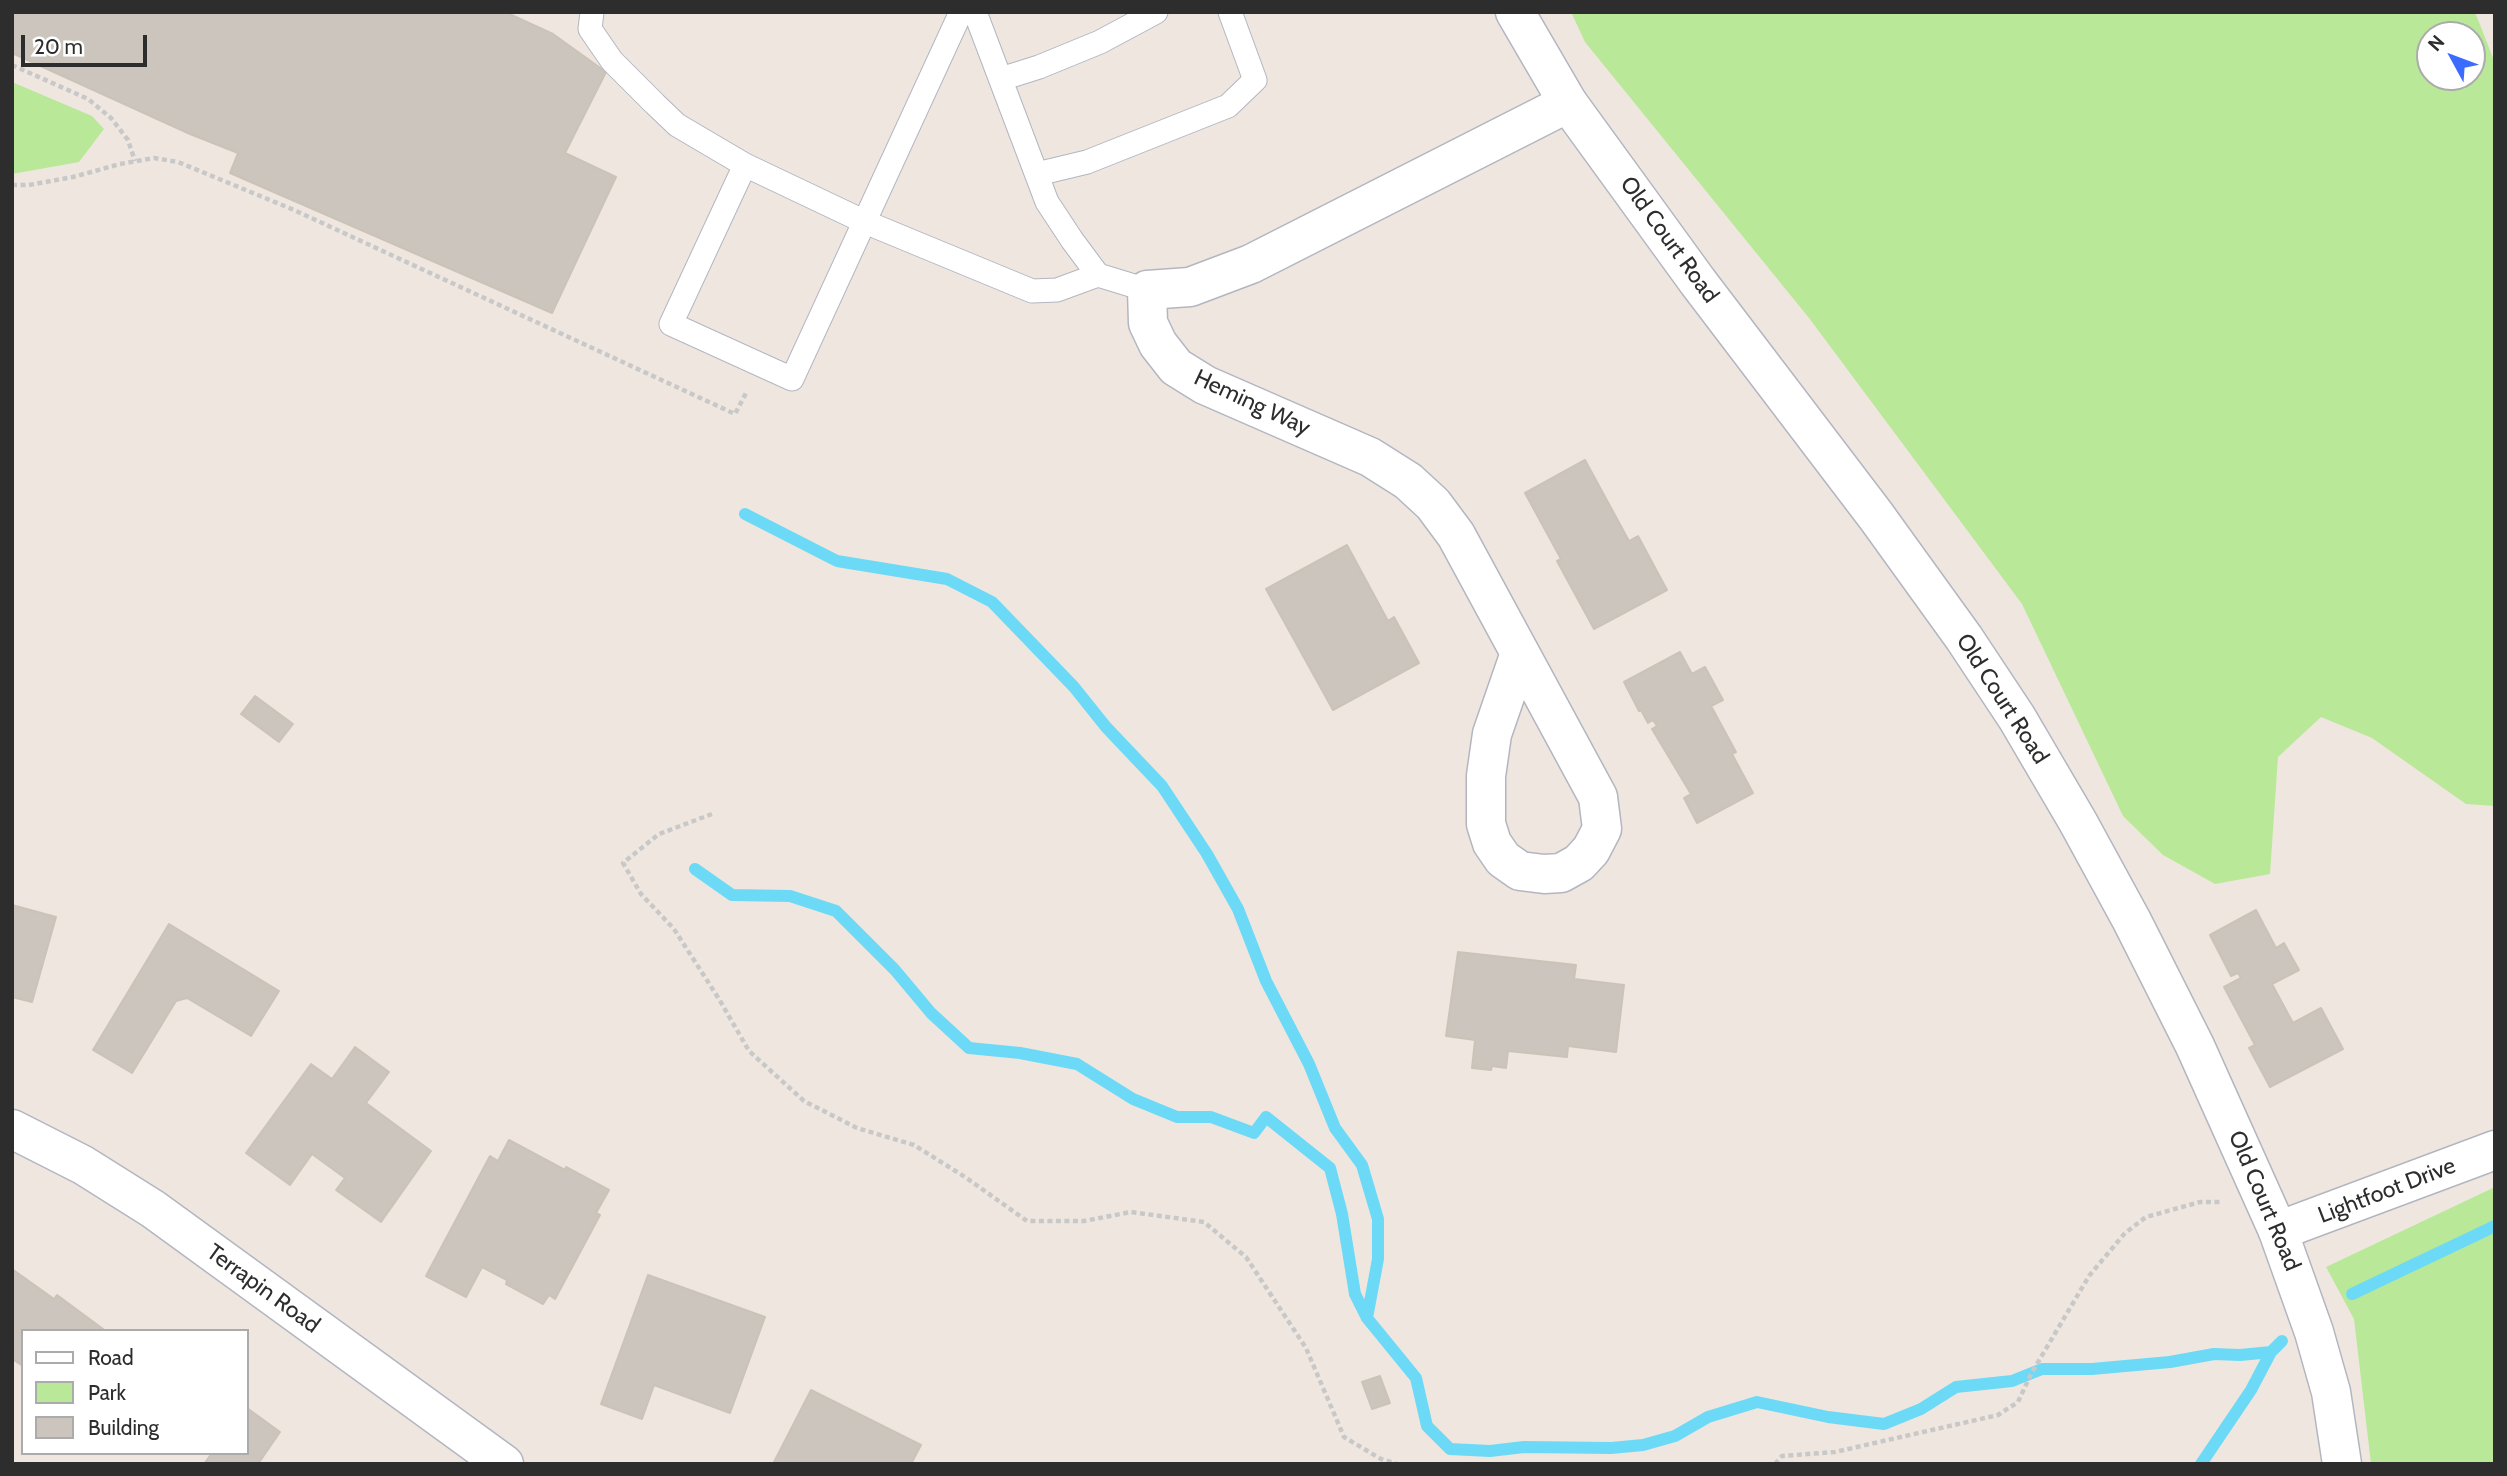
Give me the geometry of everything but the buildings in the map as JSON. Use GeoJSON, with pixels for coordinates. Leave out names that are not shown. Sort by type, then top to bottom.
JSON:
{"type":"FeatureCollection","features":[{"type":"Feature","properties":{"kind":"street","name":"Old Court Road"},"geometry":{"type":"LineString","coordinates":[[1515,12],[1568,103],[1964,638],[2017,719],[2132,920],[2195,1046],[2278,1231],[2315,1332],[2331,1392],[2342,1464]]}},
{"type":"Feature","properties":{"kind":"street"},"geometry":{"type":"LineString","coordinates":[[1147,290],[1190,287],[1251,264],[1568,103]]}},
{"type":"Feature","properties":{"kind":"street","name":"Heming Way"},"geometry":{"type":"LineString","coordinates":[[1147,290],[1148,323],[1158,344],[1176,366],[1205,384],[1370,457],[1408,481],[1433,504],[1456,535],[1520,653],[1598,797],[1602,829],[1591,850],[1579,863],[1561,873],[1520,871],[1503,859],[1492,843],[1486,824],[1486,776],[1492,734],[1520,653]]}},
{"type":"Feature","properties":{"kind":"street","name":"Terrapin Road"},"geometry":{"type":"LineString","coordinates":[[12,1129],[83,1165],[153,1209],[504,1464]]}},
{"type":"Feature","properties":{"kind":"street","name":"Lightfoot Drive"},"geometry":{"type":"LineString","coordinates":[[2278,1231],[2495,1150]]}},
{"type":"Feature","properties":{"kind":"lane"},"geometry":{"type":"LineString","coordinates":[[592,12],[590,29],[612,61],[677,125],[745,165],[864,222],[1032,291],[1057,290],[1098,275]]}},
{"type":"Feature","properties":{"kind":"lane"},"geometry":{"type":"LineString","coordinates":[[745,165],[671,324],[792,379],[961,12]]}},
{"type":"Feature","properties":{"kind":"lane"},"geometry":{"type":"LineString","coordinates":[[975,12],[1047,202],[1098,275],[1147,290]]}},
{"type":"Feature","properties":{"kind":"lane"},"geometry":{"type":"LineString","coordinates":[[1001,79],[1100,42],[1156,12]]}},
{"type":"Feature","properties":{"kind":"lane"},"geometry":{"type":"LineString","coordinates":[[1037,174],[1087,162],[1228,106],[1255,80],[1230,12]]}},
{"type":"Feature","properties":{"kind":"path"},"geometry":{"type":"LineString","coordinates":[[12,65],[88,99],[111,118],[128,141],[135,161]]}},
{"type":"Feature","properties":{"kind":"path"},"geometry":{"type":"LineString","coordinates":[[12,185],[29,185],[73,177],[154,158],[178,162],[294,210],[735,414],[760,364]]}},
{"type":"Feature","properties":{"kind":"path"},"geometry":{"type":"LineString","coordinates":[[712,814],[659,834],[623,863],[641,894],[674,929],[749,1051],[804,1101],[857,1128],[914,1145],[965,1177],[1027,1222],[1084,1221],[1131,1212],[1203,1222],[1247,1257],[1306,1348],[1344,1437],[1381,1459],[1397,1464]]}},
{"type":"Feature","properties":{"kind":"path"},"geometry":{"type":"LineString","coordinates":[[1775,1464],[1782,1456],[1835,1452],[1997,1415],[2018,1402],[2031,1374],[2089,1276],[2125,1234],[2146,1217],[2200,1202],[2228,1202]]}},
{"type":"Feature","properties":{"kind":"green space"},"geometry":{"type":"Polygon","coordinates":[[[1571,12],[2475,12],[2479,21],[2416,21],[2416,91],[2486,91],[2486,40],[2495,63],[2495,806],[2466,804],[2372,738],[2321,717],[2278,757],[2270,874],[2215,884],[2163,855],[2123,816],[2022,604],[1809,318],[1585,42],[1571,12]]]}},
{"type":"Feature","properties":{"kind":"green space"},"geometry":{"type":"Polygon","coordinates":[[[12,82],[92,116],[104,129],[79,162],[12,174],[12,82]]]}},
{"type":"Feature","properties":{"kind":"green space"},"geometry":{"type":"Polygon","coordinates":[[[2495,1187],[2495,1464],[2371,1464],[2354,1319],[2326,1267],[2495,1187]]]}},
{"type":"Feature","properties":{"kind":"waterway"},"geometry":{"type":"LineString","coordinates":[[745,514],[837,561],[947,579],[992,602],[1074,687],[1106,727],[1162,786],[1207,854],[1238,909],[1266,981],[1309,1064],[1335,1128],[1362,1165],[1378,1219],[1378,1259],[1367,1318],[1416,1378],[1427,1426],[1450,1449],[1490,1451],[1524,1447],[1611,1448],[1643,1445],[1675,1436],[1708,1417],[1757,1402],[1828,1417],[1884,1424],[1921,1409],[1956,1387],[2012,1381],[2042,1369],[2092,1369],[2170,1362],[2214,1354],[2271,1352]]}},
{"type":"Feature","properties":{"kind":"waterway"},"geometry":{"type":"LineString","coordinates":[[695,869],[732,895],[790,896],[836,911],[895,970],[931,1013],[969,1048],[1020,1053],[1077,1064],[1133,1099],[1177,1117],[1211,1117],[1254,1133],[1266,1117],[1330,1168],[1342,1214],[1355,1294],[1367,1318]]}},
{"type":"Feature","properties":{"kind":"waterway"},"geometry":{"type":"LineString","coordinates":[[2352,1294],[2495,1226]]}},
{"type":"Feature","properties":{"kind":"waterway"},"geometry":{"type":"LineString","coordinates":[[2201,1464],[2251,1390],[2271,1352],[2282,1341]]}}]}
